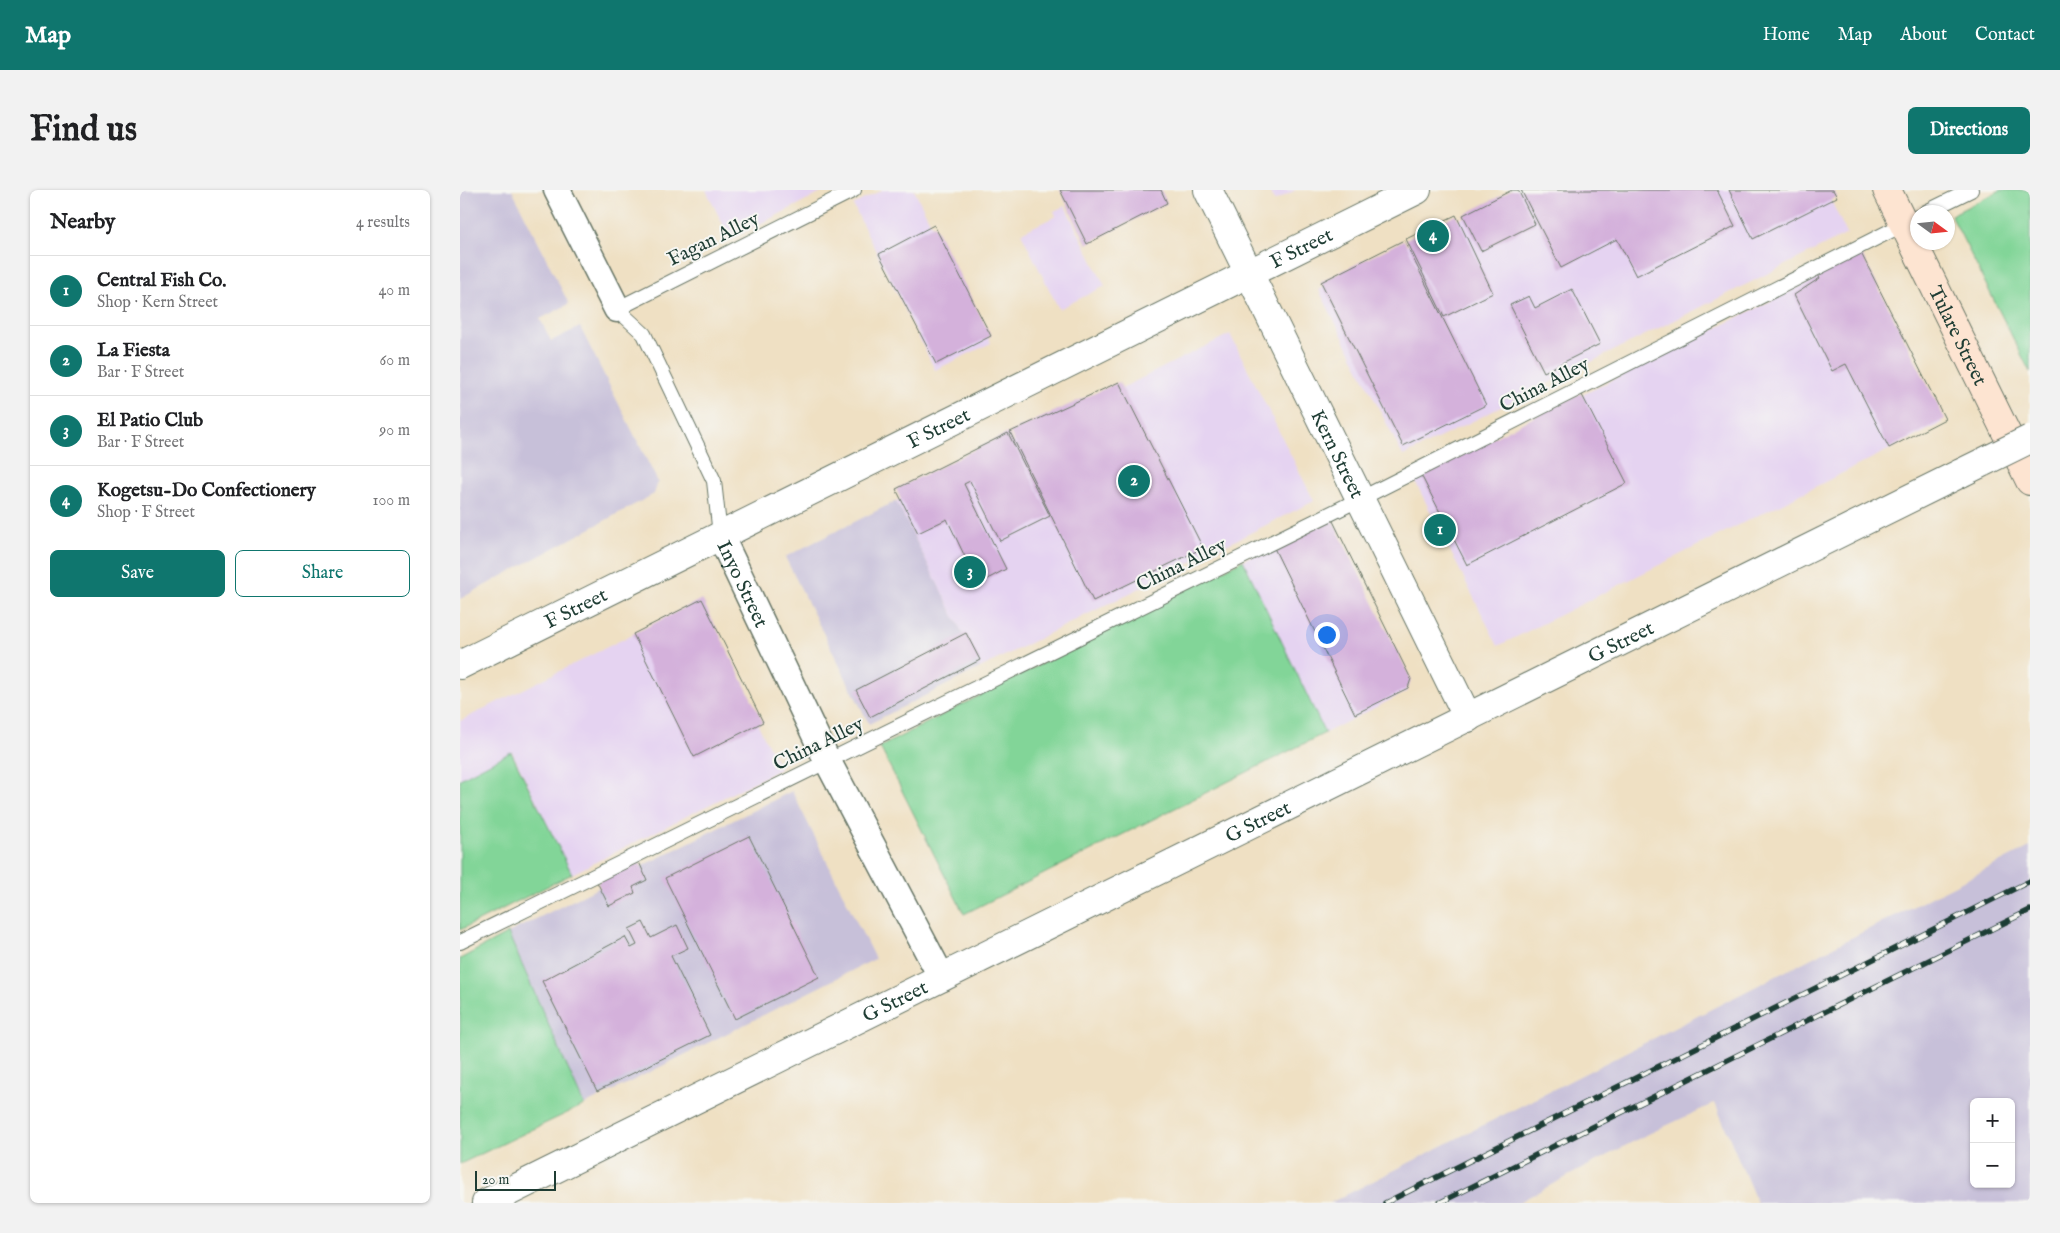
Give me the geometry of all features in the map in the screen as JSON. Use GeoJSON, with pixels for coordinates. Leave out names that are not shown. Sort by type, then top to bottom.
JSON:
{"type":"FeatureCollection","features":[{"type":"Feature","properties":{"kind":"main road","name":"Tulare Street"},"geometry":{"type":"LineString","coordinates":[[1886,190],[1910,212]]}},
{"type":"Feature","properties":{"kind":"main road","name":"Tulare Street"},"geometry":{"type":"LineString","coordinates":[[1930,250],[2030,481]]}},
{"type":"Feature","properties":{"kind":"street","name":"Inyo Street"},"geometry":{"type":"LineString","coordinates":[[557,190],[618,309]]}},
{"type":"Feature","properties":{"kind":"street","name":"Kern Street"},"geometry":{"type":"LineString","coordinates":[[1208,190],[1468,718]]}},
{"type":"Feature","properties":{"kind":"street","name":"F Street"},"geometry":{"type":"LineString","coordinates":[[460,665],[1248,272],[1417,190]]}},
{"type":"Feature","properties":{"kind":"street","name":"G Street"},"geometry":{"type":"LineString","coordinates":[[486,1203],[2030,439]]}},
{"type":"Feature","properties":{"kind":"street","name":"Inyo Street"},"geometry":{"type":"LineString","coordinates":[[720,535],[827,760],[942,978]]}},
{"type":"Feature","properties":{"kind":"lane","name":"Fagan Alley"},"geometry":{"type":"LineString","coordinates":[[618,309],[854,190]]}},
{"type":"Feature","properties":{"kind":"lane","name":"China Alley"},"geometry":{"type":"LineString","coordinates":[[1942,205],[1971,190]]}},
{"type":"Feature","properties":{"kind":"lane","name":"China Alley"},"geometry":{"type":"LineString","coordinates":[[460,942],[1360,499],[1910,221]]}},
{"type":"Feature","properties":{"kind":"lane","name":"Inyo Street"},"geometry":{"type":"LineString","coordinates":[[618,309],[644,334],[714,480],[720,535]]}},
{"type":"Feature","properties":{"kind":"shaded area"},"geometry":{"type":"Polygon","coordinates":[[[460,190],[512,190],[569,304],[540,319],[551,341],[580,327],[658,482],[654,494],[460,599],[460,190]]]}},
{"type":"Feature","properties":{"kind":"shaded area"},"geometry":{"type":"Polygon","coordinates":[[[706,190],[827,190],[730,239],[706,190]]]}},
{"type":"Feature","properties":{"kind":"shaded area"},"geometry":{"type":"Polygon","coordinates":[[[882,190],[914,190],[991,343],[935,370],[853,205],[882,190]]]}},
{"type":"Feature","properties":{"kind":"shaded area"},"geometry":{"type":"Polygon","coordinates":[[[1269,190],[1296,190],[1274,201],[1269,190]]]}},
{"type":"Feature","properties":{"kind":"shaded area"},"geometry":{"type":"Polygon","coordinates":[[[1518,190],[1826,190],[1847,234],[1403,456],[1319,290],[1518,190]]]}},
{"type":"Feature","properties":{"kind":"shaded area"},"geometry":{"type":"Polygon","coordinates":[[[1065,206],[1105,286],[1059,309],[1021,233],[1056,216],[1054,211],[1065,206]]]}},
{"type":"Feature","properties":{"kind":"shaded area"},"geometry":{"type":"Polygon","coordinates":[[[1859,257],[1942,423],[1498,646],[1414,479],[1859,257]]]}},
{"type":"Feature","properties":{"kind":"shaded area"},"geometry":{"type":"Polygon","coordinates":[[[1230,334],[1314,501],[980,668],[896,501],[1230,334]]]}},
{"type":"Feature","properties":{"kind":"shaded area"},"geometry":{"type":"Polygon","coordinates":[[[896,501],[980,668],[869,724],[785,557],[896,501]]]}},
{"type":"Feature","properties":{"kind":"shaded area"},"geometry":{"type":"Polygon","coordinates":[[[1325,524],[1408,691],[1325,733],[1243,560],[1325,524]]]}},
{"type":"Feature","properties":{"kind":"shaded area"},"geometry":{"type":"Polygon","coordinates":[[[697,602],[780,769],[572,874],[512,752],[460,779],[460,721],[697,602]]]}},
{"type":"Feature","properties":{"kind":"shaded area"},"geometry":{"type":"Polygon","coordinates":[[[792,791],[875,959],[584,1105],[508,933],[792,791]]]}},
{"type":"Feature","properties":{"kind":"shaded area"},"geometry":{"type":"Polygon","coordinates":[[[2030,847],[2030,1203],[1757,1203],[1715,1103],[1642,1137],[1517,1203],[1330,1203],[2030,847]]]}},
{"type":"Feature","properties":{"kind":"green space"},"geometry":{"type":"Polygon","coordinates":[[[2001,190],[2030,190],[2030,372],[1955,223],[1955,213],[2001,190]]]}},
{"type":"Feature","properties":{"kind":"green space"},"geometry":{"type":"Polygon","coordinates":[[[1243,560],[1325,733],[964,914],[880,747],[1243,560]]]}},
{"type":"Feature","properties":{"kind":"green space"},"geometry":{"type":"Polygon","coordinates":[[[511,752],[572,874],[460,930],[460,779],[511,752]]]}},
{"type":"Feature","properties":{"kind":"green space"},"geometry":{"type":"Polygon","coordinates":[[[508,933],[584,1105],[460,1164],[460,959],[508,933]]]}},
{"type":"Feature","properties":{"kind":"building"},"geometry":{"type":"Polygon","coordinates":[[[1060,190],[1161,190],[1167,203],[1087,244],[1060,190]]]}},
{"type":"Feature","properties":{"kind":"building"},"geometry":{"type":"Polygon","coordinates":[[[1512,190],[1518,190],[1535,224],[1481,251],[1463,215],[1512,190]]]}},
{"type":"Feature","properties":{"kind":"building"},"geometry":{"type":"Polygon","coordinates":[[[1521,190],[1717,190],[1735,226],[1636,276],[1617,239],[1561,268],[1521,190]]]}},
{"type":"Feature","properties":{"kind":"building"},"geometry":{"type":"Polygon","coordinates":[[[1729,190],[1833,190],[1837,197],[1753,239],[1729,190]]]}},
{"type":"Feature","properties":{"kind":"building"},"geometry":{"type":"Polygon","coordinates":[[[1456,215],[1493,293],[1444,317],[1406,239],[1456,215]]]}},
{"type":"Feature","properties":{"kind":"building"},"geometry":{"type":"Polygon","coordinates":[[[934,225],[991,336],[936,364],[879,254],[934,225]]]}},
{"type":"Feature","properties":{"kind":"building"},"geometry":{"type":"Polygon","coordinates":[[[1404,240],[1486,405],[1403,446],[1321,282],[1404,240]]]}},
{"type":"Feature","properties":{"kind":"building"},"geometry":{"type":"Polygon","coordinates":[[[1861,253],[1945,419],[1889,448],[1846,364],[1832,371],[1794,295],[1820,278],[1818,275],[1861,253]]]}},
{"type":"Feature","properties":{"kind":"building"},"geometry":{"type":"Polygon","coordinates":[[[1572,289],[1600,344],[1544,372],[1510,305],[1529,296],[1535,308],[1572,289]]]}},
{"type":"Feature","properties":{"kind":"building"},"geometry":{"type":"Polygon","coordinates":[[[1119,382],[1203,548],[1093,601],[1010,432],[1119,382]]]}},
{"type":"Feature","properties":{"kind":"building"},"geometry":{"type":"Polygon","coordinates":[[[1581,393],[1627,483],[1467,565],[1421,475],[1581,393]]]}},
{"type":"Feature","properties":{"kind":"building"},"geometry":{"type":"Polygon","coordinates":[[[1008,433],[1050,516],[1000,541],[970,481],[964,484],[1006,569],[978,584],[947,519],[918,533],[896,489],[1008,433]]]}},
{"type":"Feature","properties":{"kind":"building"},"geometry":{"type":"Polygon","coordinates":[[[1332,519],[1411,679],[1408,688],[1355,714],[1274,548],[1332,519]]]}},
{"type":"Feature","properties":{"kind":"building"},"geometry":{"type":"Polygon","coordinates":[[[702,599],[763,722],[694,757],[633,634],[702,599]]]}},
{"type":"Feature","properties":{"kind":"building"},"geometry":{"type":"Polygon","coordinates":[[[966,633],[980,660],[870,717],[856,690],[966,633]]]}},
{"type":"Feature","properties":{"kind":"building"},"geometry":{"type":"Polygon","coordinates":[[[749,836],[819,977],[735,1019],[665,878],[749,836]]]}},
{"type":"Feature","properties":{"kind":"building"},"geometry":{"type":"Polygon","coordinates":[[[639,862],[647,880],[633,887],[635,893],[609,906],[597,882],[639,862]]]}},
{"type":"Feature","properties":{"kind":"building"},"geometry":{"type":"Polygon","coordinates":[[[643,922],[651,938],[677,925],[688,948],[671,956],[710,1035],[597,1091],[542,981],[625,937],[631,948],[637,945],[629,929],[643,922]]]}},
{"type":"Feature","properties":{"kind":"railway"},"geometry":{"type":"LineString","coordinates":[[1385,1203],[2030,881]]}},
{"type":"Feature","properties":{"kind":"railway"},"geometry":{"type":"LineString","coordinates":[[1439,1203],[2030,910]]}},
{"type":"Feature","properties":{"kind":"place","name":"Kogetsu-Do Confectionery"},"geometry":{"type":"Point","coordinates":[1433,236]}},
{"type":"Feature","properties":{"kind":"place","name":"La Fiesta"},"geometry":{"type":"Point","coordinates":[1134,481]}},
{"type":"Feature","properties":{"kind":"place","name":"Central Fish Co."},"geometry":{"type":"Point","coordinates":[1440,530]}},
{"type":"Feature","properties":{"kind":"place","name":"El Patio Club"},"geometry":{"type":"Point","coordinates":[970,572]}}]}
